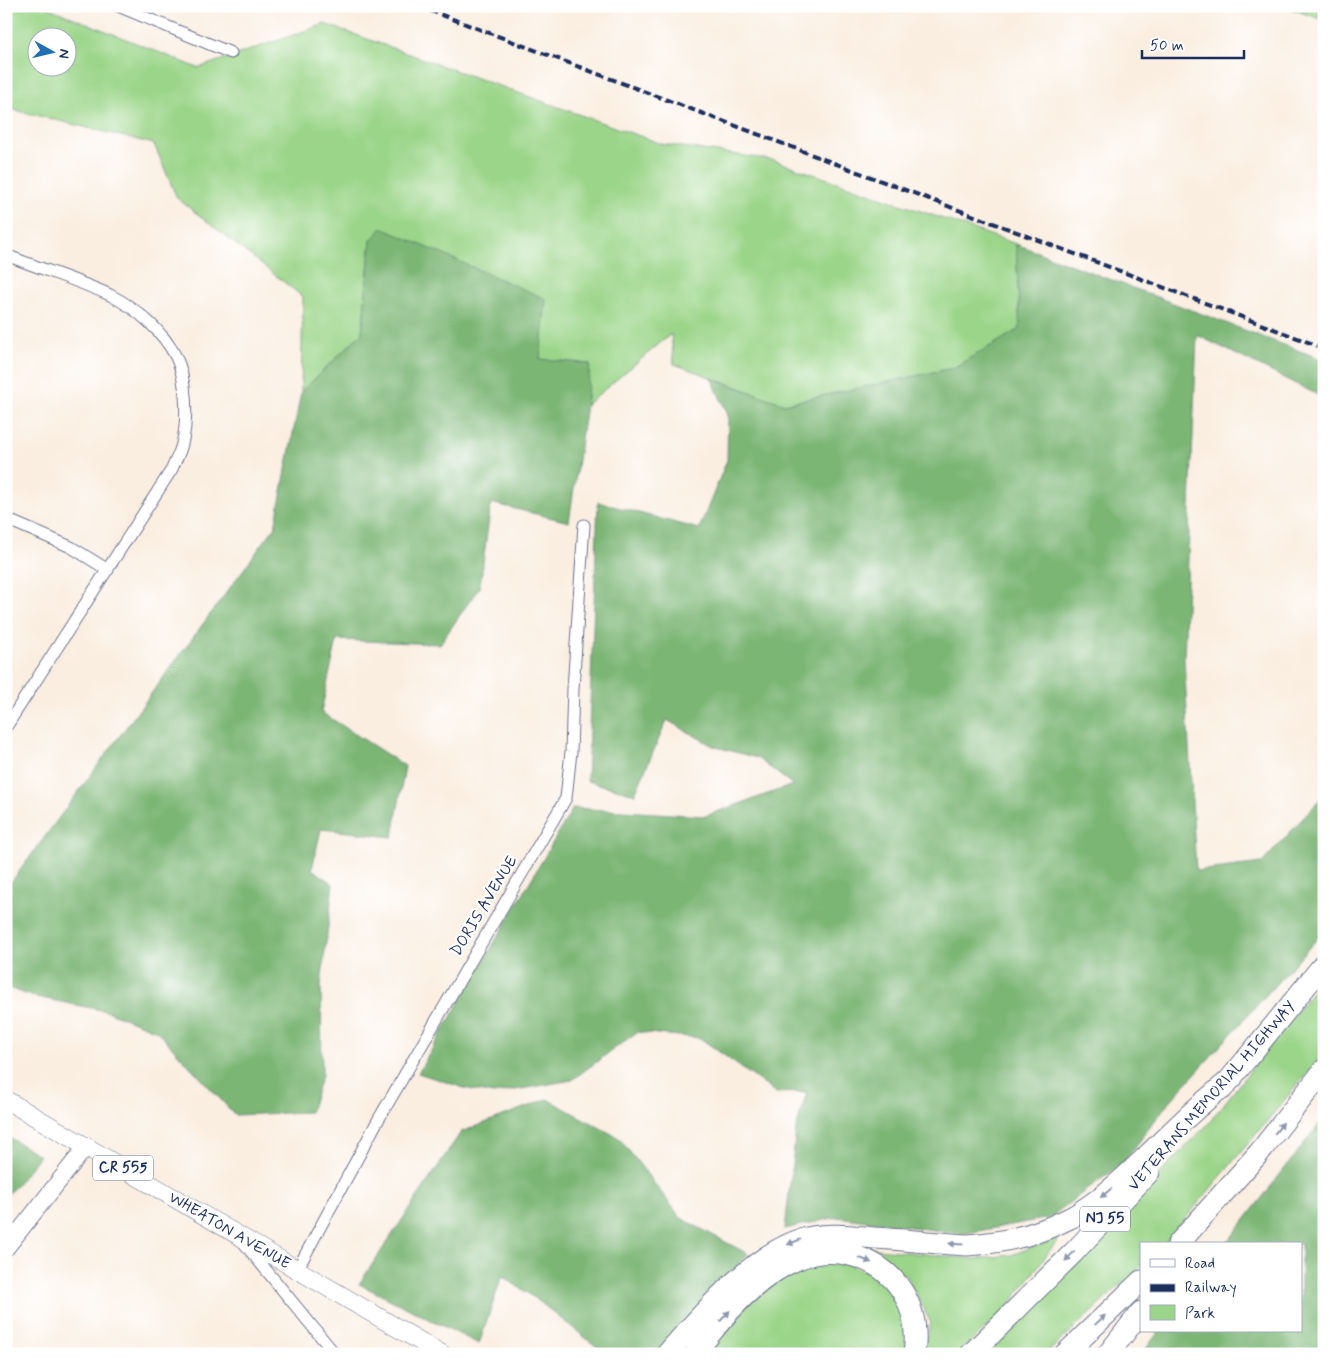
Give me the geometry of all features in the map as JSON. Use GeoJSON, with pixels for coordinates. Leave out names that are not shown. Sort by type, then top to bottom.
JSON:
{"type":"FeatureCollection","features":[{"type":"Feature","properties":{"kind":"highway","name":"VETERANS MEMORIAL HIGHWAY"},"geometry":{"type":"LineString","coordinates":[[971,1354],[1079,1246],[1165,1155],[1232,1078],[1324,964]]}},
{"type":"Feature","properties":{"kind":"highway"},"geometry":{"type":"LineString","coordinates":[[1180,1242],[1259,1154],[1324,1070]]}},
{"type":"Feature","properties":{"kind":"highway"},"geometry":{"type":"LineString","coordinates":[[667,1354],[746,1272],[770,1254],[804,1238],[830,1235],[967,1245],[982,1244],[1017,1239],[1072,1218],[1103,1196],[1137,1167],[1184,1119],[1232,1078]]}},
{"type":"Feature","properties":{"kind":"highway"},"geometry":{"type":"LineString","coordinates":[[1200,1242],[1238,1195],[1259,1154]]}},
{"type":"Feature","properties":{"kind":"highway"},"geometry":{"type":"LineString","coordinates":[[695,1354],[712,1330],[740,1300],[769,1276],[797,1259],[828,1252],[860,1257],[875,1263],[899,1285],[911,1312],[915,1340],[914,1354]]}},
{"type":"Feature","properties":{"kind":"highway"},"geometry":{"type":"LineString","coordinates":[[1065,1354],[1140,1282]]}},
{"type":"Feature","properties":{"kind":"highway"},"geometry":{"type":"LineString","coordinates":[[1108,1354],[1140,1313]]}},
{"type":"Feature","properties":{"kind":"main road","name":"WHEATON AVENUE"},"geometry":{"type":"LineString","coordinates":[[6,1100],[297,1270]]}},
{"type":"Feature","properties":{"kind":"main road"},"geometry":{"type":"LineString","coordinates":[[6,1248],[86,1147]]}},
{"type":"Feature","properties":{"kind":"main road","name":"CR 555"},"geometry":{"type":"LineString","coordinates":[[297,1270],[442,1354]]}},
{"type":"Feature","properties":{"kind":"street"},"geometry":{"type":"LineString","coordinates":[[118,6],[230,53]]}},
{"type":"Feature","properties":{"kind":"street"},"geometry":{"type":"LineString","coordinates":[[6,255],[111,296],[141,315],[164,338],[176,358],[185,391],[185,419],[182,445],[172,469],[6,727]]}},
{"type":"Feature","properties":{"kind":"street"},"geometry":{"type":"LineString","coordinates":[[6,519],[71,547],[108,570]]}},
{"type":"Feature","properties":{"kind":"street","name":"DORIS AVENUE"},"geometry":{"type":"LineString","coordinates":[[297,1270],[377,1122],[566,798],[571,752],[573,689],[584,524]]}},
{"type":"Feature","properties":{"kind":"street"},"geometry":{"type":"LineString","coordinates":[[239,1236],[335,1354]]}},
{"type":"Feature","properties":{"kind":"green space"},"geometry":{"type":"Polygon","coordinates":[[[6,6],[44,6],[198,68],[325,24],[662,144],[773,160],[1016,244],[1020,329],[953,368],[784,404],[674,364],[671,334],[586,405],[590,364],[540,359],[371,240],[362,333],[301,392],[303,297],[177,198],[154,144],[6,108],[6,23],[8,17],[6,15],[6,6]]]}},
{"type":"Feature","properties":{"kind":"green space"},"geometry":{"type":"Polygon","coordinates":[[[1282,6],[1324,6],[1324,20],[1282,6]]]}},
{"type":"Feature","properties":{"kind":"green space"},"geometry":{"type":"Polygon","coordinates":[[[382,228],[546,299],[540,359],[590,364],[569,522],[491,503],[480,586],[440,644],[337,640],[321,712],[405,766],[393,837],[321,829],[312,869],[333,884],[321,985],[322,1075],[310,1112],[235,1115],[157,1031],[106,1011],[31,996],[6,987],[6,889],[275,527],[301,392],[362,333],[371,240],[382,228]]]}},
{"type":"Feature","properties":{"kind":"green space"},"geometry":{"type":"Polygon","coordinates":[[[1016,244],[1324,360],[1324,398],[1197,335],[1184,658],[1196,871],[1262,863],[1324,795],[1324,931],[1165,1107],[1124,1162],[1049,1218],[962,1234],[837,1217],[785,1229],[796,1129],[807,1092],[776,1093],[700,1038],[637,1032],[572,1080],[493,1094],[464,1088],[418,1073],[573,808],[705,816],[793,785],[757,758],[713,746],[667,720],[635,794],[587,781],[598,502],[699,529],[727,460],[728,415],[711,378],[784,404],[953,368],[1020,329],[1016,244]]]}},
{"type":"Feature","properties":{"kind":"green space"},"geometry":{"type":"Polygon","coordinates":[[[1324,977],[1324,1053],[1166,1242],[1140,1242],[1140,1267],[1046,1354],[981,1354],[1025,1313],[1208,1124],[1324,977]]]}},
{"type":"Feature","properties":{"kind":"green space"},"geometry":{"type":"Polygon","coordinates":[[[547,1099],[619,1138],[681,1218],[748,1254],[659,1354],[606,1354],[536,1299],[502,1276],[479,1344],[359,1284],[461,1132],[547,1099]]]}},
{"type":"Feature","properties":{"kind":"green space"},"geometry":{"type":"Polygon","coordinates":[[[1324,1118],[1324,1354],[1142,1354],[1158,1332],[1302,1332],[1302,1242],[1228,1242],[1324,1118]]]}},
{"type":"Feature","properties":{"kind":"green space"},"geometry":{"type":"Polygon","coordinates":[[[6,1137],[40,1156],[6,1197],[6,1137]]]}},
{"type":"Feature","properties":{"kind":"green space"},"geometry":{"type":"Polygon","coordinates":[[[1060,1237],[1003,1313],[957,1354],[921,1354],[931,1323],[906,1276],[858,1247],[974,1259],[1011,1255],[1060,1237]]]}},
{"type":"Feature","properties":{"kind":"green space"},"geometry":{"type":"Polygon","coordinates":[[[836,1260],[877,1275],[900,1302],[908,1338],[905,1354],[705,1354],[747,1304],[790,1273],[836,1260]]]}},
{"type":"Feature","properties":{"kind":"railway"},"geometry":{"type":"LineString","coordinates":[[418,6],[1324,348]]}}]}
